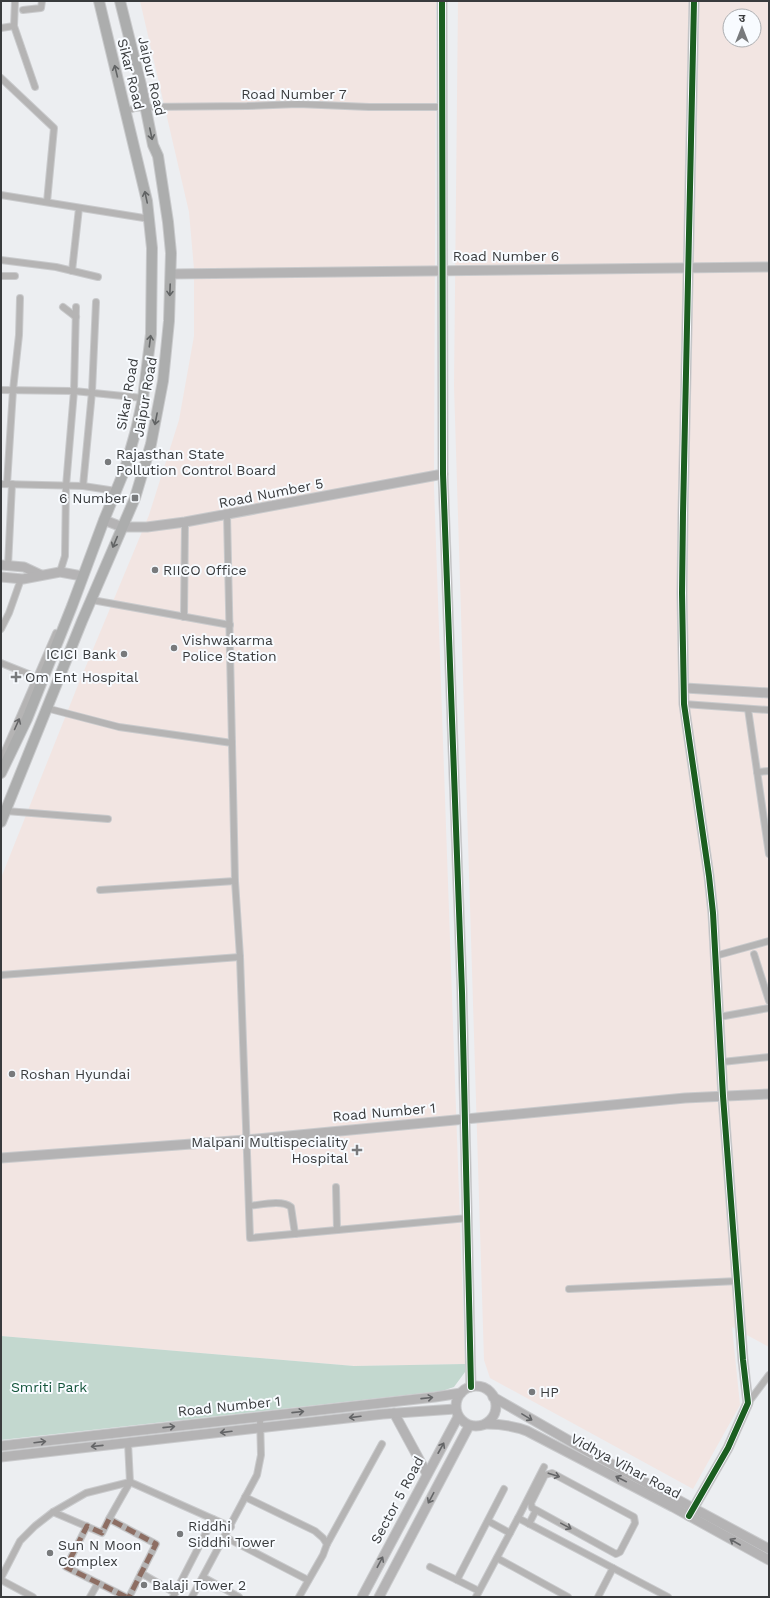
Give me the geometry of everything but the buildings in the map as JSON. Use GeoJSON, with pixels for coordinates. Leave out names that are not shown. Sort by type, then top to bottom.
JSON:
{"type":"FeatureCollection","features":[{"type":"Feature","properties":{"kind":"main road","name":"Sikar Road"},"geometry":{"type":"LineString","coordinates":[[1,772],[27,718],[40,678],[72,606],[82,576],[125,469],[143,398],[151,327],[152,255],[150,219],[126,111],[99,1]]}},
{"type":"Feature","properties":{"kind":"main road","name":"Jaipur Road"},"geometry":{"type":"LineString","coordinates":[[1,822],[46,708],[142,479],[157,414],[166,354],[171,253],[163,188],[158,156],[153,145],[120,1]]}},
{"type":"Feature","properties":{"kind":"street"},"geometry":{"type":"LineString","coordinates":[[15,1],[14,26],[35,87]]}},
{"type":"Feature","properties":{"kind":"street"},"geometry":{"type":"LineString","coordinates":[[23,10],[41,8],[42,1]]}},
{"type":"Feature","properties":{"kind":"street"},"geometry":{"type":"LineString","coordinates":[[442,1],[443,474],[462,992],[471,1387]]}},
{"type":"Feature","properties":{"kind":"street"},"geometry":{"type":"LineString","coordinates":[[694,1],[683,513],[682,593],[685,688],[684,704],[709,876],[723,1096],[743,1360],[748,1403]]}},
{"type":"Feature","properties":{"kind":"street"},"geometry":{"type":"LineString","coordinates":[[1,28],[14,26]]}},
{"type":"Feature","properties":{"kind":"street"},"geometry":{"type":"LineString","coordinates":[[1,78],[54,128],[47,202]]}},
{"type":"Feature","properties":{"kind":"street","name":"Road Number 7"},"geometry":{"type":"LineString","coordinates":[[126,111],[145,107],[298,104],[369,107],[442,107]]}},
{"type":"Feature","properties":{"kind":"street"},"geometry":{"type":"LineString","coordinates":[[1,194],[150,219]]}},
{"type":"Feature","properties":{"kind":"street"},"geometry":{"type":"LineString","coordinates":[[72,271],[79,208]]}},
{"type":"Feature","properties":{"kind":"street"},"geometry":{"type":"LineString","coordinates":[[1,260],[56,267],[98,277]]}},
{"type":"Feature","properties":{"kind":"street","name":"Road Number 6"},"geometry":{"type":"LineString","coordinates":[[171,274],[769,267]]}},
{"type":"Feature","properties":{"kind":"street"},"geometry":{"type":"LineString","coordinates":[[1,276],[15,276]]}},
{"type":"Feature","properties":{"kind":"street"},"geometry":{"type":"LineString","coordinates":[[20,298],[19,334],[13,390],[7,484],[5,565],[24,567],[41,575]]}},
{"type":"Feature","properties":{"kind":"street"},"geometry":{"type":"LineString","coordinates":[[84,486],[92,392],[96,302]]}},
{"type":"Feature","properties":{"kind":"street"},"geometry":{"type":"LineString","coordinates":[[63,307],[76,317]]}},
{"type":"Feature","properties":{"kind":"street"},"geometry":{"type":"LineString","coordinates":[[60,572],[65,556],[66,486],[74,391],[76,307]]}},
{"type":"Feature","properties":{"kind":"street"},"geometry":{"type":"LineString","coordinates":[[1,390],[92,392],[143,398]]}},
{"type":"Feature","properties":{"kind":"street","name":"Road Number 5"},"geometry":{"type":"LineString","coordinates":[[104,520],[122,527],[147,527],[185,522],[443,474]]}},
{"type":"Feature","properties":{"kind":"street"},"geometry":{"type":"LineString","coordinates":[[7,484],[84,486],[116,491]]}},
{"type":"Feature","properties":{"kind":"street"},"geometry":{"type":"LineString","coordinates":[[226,515],[236,881],[250,1238],[468,1218]]}},
{"type":"Feature","properties":{"kind":"street"},"geometry":{"type":"LineString","coordinates":[[184,617],[185,522]]}},
{"type":"Feature","properties":{"kind":"street"},"geometry":{"type":"LineString","coordinates":[[1,577],[21,578],[60,572],[82,576]]}},
{"type":"Feature","properties":{"kind":"street"},"geometry":{"type":"LineString","coordinates":[[1,629],[9,613],[21,578]]}},
{"type":"Feature","properties":{"kind":"street"},"geometry":{"type":"LineString","coordinates":[[92,600],[230,625]]}},
{"type":"Feature","properties":{"kind":"street"},"geometry":{"type":"LineString","coordinates":[[1,663],[40,678],[1,760]]}},
{"type":"Feature","properties":{"kind":"street"},"geometry":{"type":"LineString","coordinates":[[685,688],[769,693]]}},
{"type":"Feature","properties":{"kind":"street"},"geometry":{"type":"LineString","coordinates":[[684,704],[769,710]]}},
{"type":"Feature","properties":{"kind":"street"},"geometry":{"type":"LineString","coordinates":[[46,708],[119,727],[232,743]]}},
{"type":"Feature","properties":{"kind":"street"},"geometry":{"type":"LineString","coordinates":[[748,708],[757,772],[766,818],[769,854]]}},
{"type":"Feature","properties":{"kind":"street"},"geometry":{"type":"LineString","coordinates":[[757,772],[769,771]]}},
{"type":"Feature","properties":{"kind":"street"},"geometry":{"type":"LineString","coordinates":[[6,812],[108,819]]}},
{"type":"Feature","properties":{"kind":"street"},"geometry":{"type":"LineString","coordinates":[[100,890],[236,881]]}},
{"type":"Feature","properties":{"kind":"street"},"geometry":{"type":"LineString","coordinates":[[715,956],[769,941]]}},
{"type":"Feature","properties":{"kind":"street"},"geometry":{"type":"LineString","coordinates":[[754,954],[769,1001]]}},
{"type":"Feature","properties":{"kind":"street"},"geometry":{"type":"LineString","coordinates":[[1,975],[240,957]]}},
{"type":"Feature","properties":{"kind":"street"},"geometry":{"type":"LineString","coordinates":[[719,1017],[769,1008]]}},
{"type":"Feature","properties":{"kind":"street"},"geometry":{"type":"LineString","coordinates":[[722,1062],[769,1057]]}},
{"type":"Feature","properties":{"kind":"street","name":"Road Number 1"},"geometry":{"type":"LineString","coordinates":[[1,1158],[246,1140],[685,1098],[769,1094]]}},
{"type":"Feature","properties":{"kind":"street"},"geometry":{"type":"LineString","coordinates":[[336,1187],[337,1230]]}},
{"type":"Feature","properties":{"kind":"street"},"geometry":{"type":"LineString","coordinates":[[249,1206],[280,1203],[288,1205],[291,1207],[295,1234]]}},
{"type":"Feature","properties":{"kind":"street"},"geometry":{"type":"LineString","coordinates":[[569,1289],[738,1281]]}},
{"type":"Feature","properties":{"kind":"street"},"geometry":{"type":"LineString","coordinates":[[691,1512],[728,1448],[748,1403],[769,1375]]}},
{"type":"Feature","properties":{"kind":"street"},"geometry":{"type":"LineString","coordinates":[[471,1387],[484,1388],[494,1397],[496,1406],[494,1414],[486,1424],[475,1427],[469,1426],[457,1413],[456,1400],[461,1393],[471,1387]]}},
{"type":"Feature","properties":{"kind":"street","name":"Road Number 1"},"geometry":{"type":"LineString","coordinates":[[1,1446],[461,1393]]}},
{"type":"Feature","properties":{"kind":"street","name":"Vidhya Vihar Road"},"geometry":{"type":"LineString","coordinates":[[494,1397],[691,1512],[769,1560]]}},
{"type":"Feature","properties":{"kind":"street"},"geometry":{"type":"LineString","coordinates":[[394,1412],[427,1474]]}},
{"type":"Feature","properties":{"kind":"street","name":"Road Number 1"},"geometry":{"type":"LineString","coordinates":[[1,1457],[394,1412],[457,1413]]}},
{"type":"Feature","properties":{"kind":"street","name":"Sector 5 Road"},"geometry":{"type":"LineString","coordinates":[[362,1597],[427,1474],[457,1413]]}},
{"type":"Feature","properties":{"kind":"street"},"geometry":{"type":"LineString","coordinates":[[192,1597],[231,1527],[257,1475],[260,1467],[261,1455],[260,1417]]}},
{"type":"Feature","properties":{"kind":"street","name":"Vidhya Vihar Road"},"geometry":{"type":"LineString","coordinates":[[486,1424],[517,1427],[527,1431],[769,1549]]}},
{"type":"Feature","properties":{"kind":"street","name":"Sector 5 Road"},"geometry":{"type":"LineString","coordinates":[[381,1596],[469,1426]]}},
{"type":"Feature","properties":{"kind":"street"},"geometry":{"type":"LineString","coordinates":[[53,1512],[102,1533],[130,1482],[128,1443]]}},
{"type":"Feature","properties":{"kind":"street"},"geometry":{"type":"LineString","coordinates":[[299,1597],[382,1444]]}},
{"type":"Feature","properties":{"kind":"street"},"geometry":{"type":"LineString","coordinates":[[430,1567],[457,1580],[477,1594],[544,1467]]}},
{"type":"Feature","properties":{"kind":"street"},"geometry":{"type":"LineString","coordinates":[[552,1473],[634,1517],[635,1523],[618,1554],[536,1510],[532,1508],[531,1503],[545,1475],[552,1473]]}},
{"type":"Feature","properties":{"kind":"street"},"geometry":{"type":"LineString","coordinates":[[33,1597],[1,1579],[20,1541],[35,1526],[53,1512],[86,1493],[130,1482],[231,1527]]}},
{"type":"Feature","properties":{"kind":"street"},"geometry":{"type":"LineString","coordinates":[[457,1580],[504,1489]]}},
{"type":"Feature","properties":{"kind":"street"},"geometry":{"type":"LineString","coordinates":[[245,1497],[315,1531],[324,1538],[327,1544]]}},
{"type":"Feature","properties":{"kind":"street"},"geometry":{"type":"LineString","coordinates":[[529,1524],[536,1510]]}},
{"type":"Feature","properties":{"kind":"street"},"geometry":{"type":"LineString","coordinates":[[518,1518],[664,1596]]}},
{"type":"Feature","properties":{"kind":"street"},"geometry":{"type":"LineString","coordinates":[[141,1573],[174,1595],[213,1519]]}},
{"type":"Feature","properties":{"kind":"street"},"geometry":{"type":"LineString","coordinates":[[110,1520],[156,1544],[129,1597]]}},
{"type":"Feature","properties":{"kind":"street"},"geometry":{"type":"LineString","coordinates":[[488,1521],[510,1532]]}},
{"type":"Feature","properties":{"kind":"street"},"geometry":{"type":"LineString","coordinates":[[87,1526],[66,1567],[126,1597]]}},
{"type":"Feature","properties":{"kind":"street"},"geometry":{"type":"LineString","coordinates":[[225,1537],[308,1580]]}},
{"type":"Feature","properties":{"kind":"street"},"geometry":{"type":"LineString","coordinates":[[579,1550],[585,1537]]}},
{"type":"Feature","properties":{"kind":"street"},"geometry":{"type":"LineString","coordinates":[[589,1555],[595,1543]]}},
{"type":"Feature","properties":{"kind":"street"},"geometry":{"type":"LineString","coordinates":[[496,1558],[568,1597]]}},
{"type":"Feature","properties":{"kind":"street"},"geometry":{"type":"LineString","coordinates":[[598,1597],[613,1568]]}},
{"type":"Feature","properties":{"kind":"street"},"geometry":{"type":"LineString","coordinates":[[203,1578],[239,1597]]}},
{"type":"Feature","properties":{"kind":"street"},"geometry":{"type":"LineString","coordinates":[[90,1597],[98,1583]]}},
{"type":"Feature","properties":{"kind":"shaded area"},"geometry":{"type":"Polygon","coordinates":[[[140,1],[436,1],[434,487],[465,1364],[354,1366],[1,1336],[1,878],[76,690],[149,515],[179,420],[194,336],[194,269],[189,212],[140,1]]]}},
{"type":"Feature","properties":{"kind":"shaded area"},"geometry":{"type":"Polygon","coordinates":[[[458,1],[769,1],[769,1347],[732,1327],[740,1405],[693,1489],[490,1378],[484,1360],[454,386],[458,1]]]}},
{"type":"Feature","properties":{"kind":"green space","name":"Smriti Park"},"geometry":{"type":"Polygon","coordinates":[[[1,1336],[354,1366],[465,1364],[465,1372],[454,1387],[442,1391],[1,1440],[1,1336]]]}},
{"type":"Feature","properties":{"kind":"marked path"},"geometry":{"type":"LineString","coordinates":[[126,1597],[66,1567],[87,1526],[102,1533],[109,1519],[156,1544],[129,1597]]}},
{"type":"Feature","properties":{"kind":"cycle path"},"geometry":{"type":"LineString","coordinates":[[442,1],[443,474],[462,992],[471,1387]]}},
{"type":"Feature","properties":{"kind":"cycle path"},"geometry":{"type":"LineString","coordinates":[[689,1516],[728,1448],[748,1403],[743,1360],[723,1096],[713,913],[684,704],[682,593],[683,513],[694,1]]}},
{"type":"Feature","properties":{"kind":"place","name":"Rajasthan State Pollution Control Board"},"geometry":{"type":"Point","coordinates":[108,462]}},
{"type":"Feature","properties":{"kind":"place","name":"6 Number"},"geometry":{"type":"Point","coordinates":[135,498]}},
{"type":"Feature","properties":{"kind":"place","name":"RIICO Office"},"geometry":{"type":"Point","coordinates":[155,570]}},
{"type":"Feature","properties":{"kind":"place","name":"Vishwakarma Police Station"},"geometry":{"type":"Point","coordinates":[174,648]}},
{"type":"Feature","properties":{"kind":"place","name":"ICICI Bank"},"geometry":{"type":"Point","coordinates":[124,654]}},
{"type":"Feature","properties":{"kind":"place","name":"Om Ent Hospital"},"geometry":{"type":"Point","coordinates":[16,677]}},
{"type":"Feature","properties":{"kind":"place","name":"Roshan Hyundai"},"geometry":{"type":"Point","coordinates":[12,1074]}},
{"type":"Feature","properties":{"kind":"place","name":"Malpani Multispeciality Hospital"},"geometry":{"type":"Point","coordinates":[357,1150]}},
{"type":"Feature","properties":{"kind":"place","name":"HP"},"geometry":{"type":"Point","coordinates":[532,1392]}},
{"type":"Feature","properties":{"kind":"place","name":"Riddhi Siddhi Tower"},"geometry":{"type":"Point","coordinates":[180,1534]}},
{"type":"Feature","properties":{"kind":"place","name":"Sun N Moon Complex"},"geometry":{"type":"Point","coordinates":[50,1553]}},
{"type":"Feature","properties":{"kind":"place","name":"Balaji Tower 2"},"geometry":{"type":"Point","coordinates":[144,1585]}}]}
